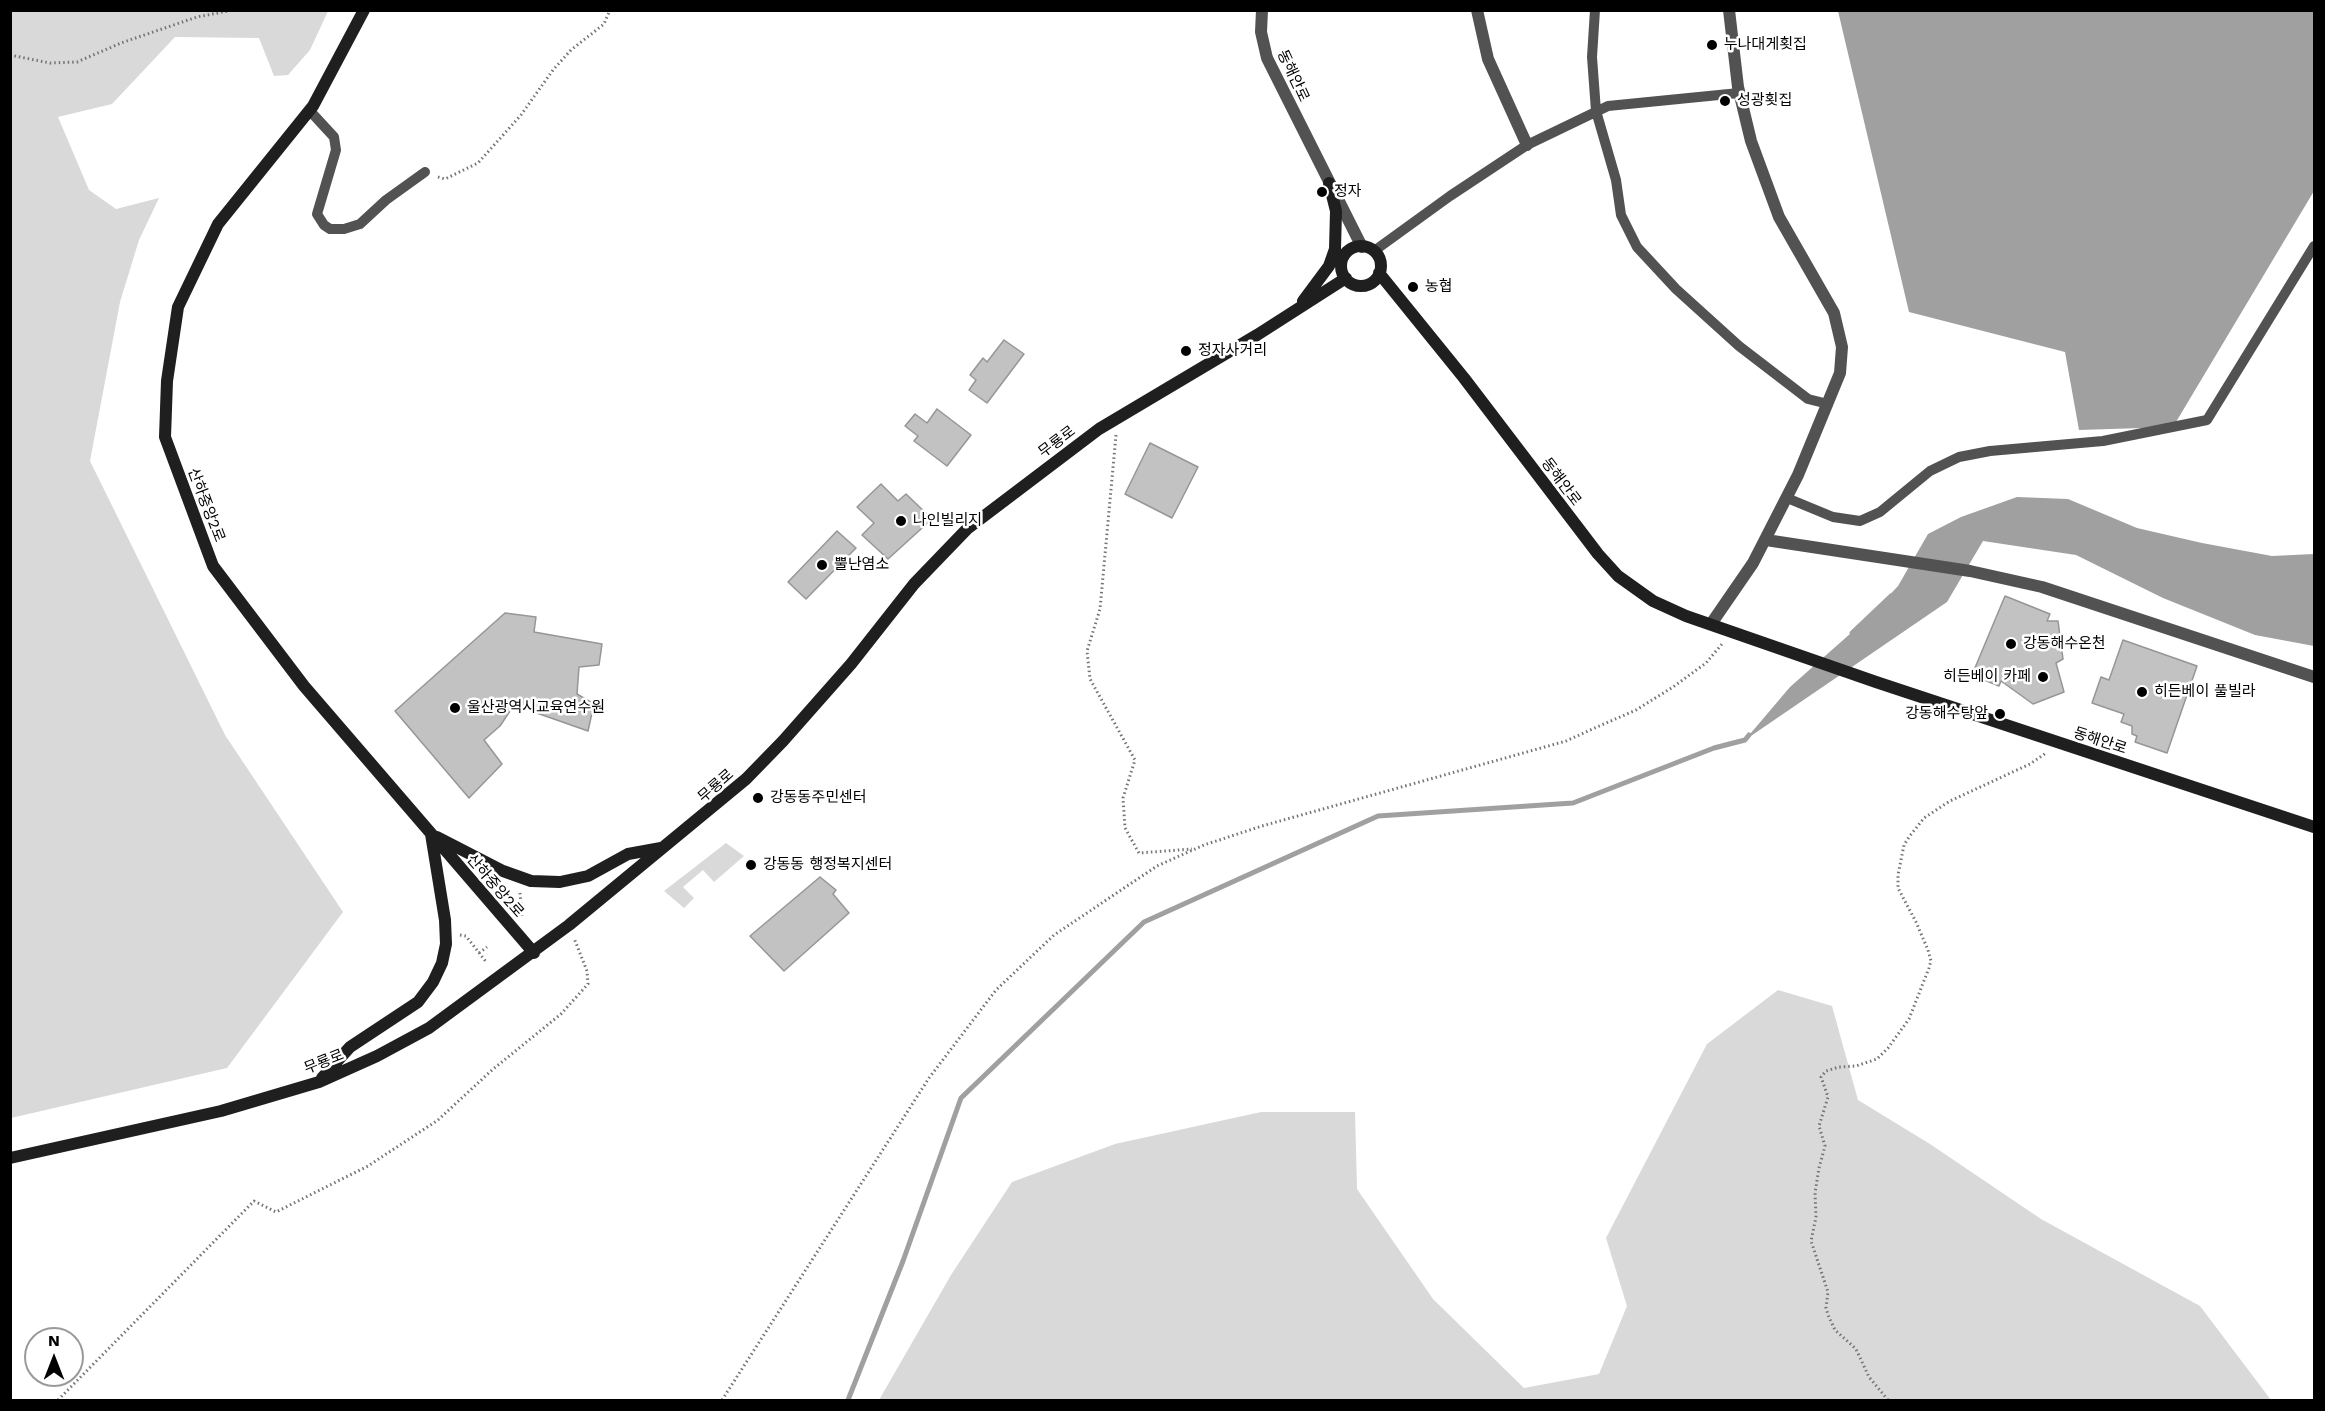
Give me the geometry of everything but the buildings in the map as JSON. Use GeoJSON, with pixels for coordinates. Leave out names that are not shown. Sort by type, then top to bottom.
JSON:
{"type":"FeatureCollection","features":[{"type":"Feature","properties":{"kind":"main road","name":"산하중앙2로"},"geometry":{"type":"LineString","coordinates":[[364,10],[310,111],[218,224],[178,307],[167,381],[165,437],[213,566],[304,686],[534,953]]}},
{"type":"Feature","properties":{"kind":"main road"},"geometry":{"type":"LineString","coordinates":[[1298,307],[1329,266],[1335,249],[1336,211],[1329,183]]}},
{"type":"Feature","properties":{"kind":"main road"},"geometry":{"type":"LineString","coordinates":[[1368,249],[1380,262],[1379,273],[1374,281],[1361,286],[1353,284],[1346,278],[1342,267],[1344,257],[1350,250],[1368,249]]}},
{"type":"Feature","properties":{"kind":"main road","name":"동해안로"},"geometry":{"type":"LineString","coordinates":[[1379,273],[1464,378],[1572,521],[1618,576],[1635,590],[1670,609],[1767,645],[2314,827]]}},
{"type":"Feature","properties":{"kind":"main road","name":"무룡로"},"geometry":{"type":"LineString","coordinates":[[10,1158],[221,1111],[319,1082],[377,1056],[429,1028],[534,953],[746,779],[851,664],[914,584],[967,529],[1099,429],[1257,335],[1346,278]]}},
{"type":"Feature","properties":{"kind":"main road"},"geometry":{"type":"LineString","coordinates":[[430,834],[503,871],[531,880],[560,882],[588,876],[628,854],[664,847]]}},
{"type":"Feature","properties":{"kind":"main road"},"geometry":{"type":"LineString","coordinates":[[319,1082],[350,1047],[418,1002],[433,982],[442,963],[446,944],[445,920],[430,834]]}},
{"type":"Feature","properties":{"kind":"street","name":"동해안로"},"geometry":{"type":"LineString","coordinates":[[1262,10],[1261,32],[1267,58],[1329,183],[1368,249]]}},
{"type":"Feature","properties":{"kind":"street"},"geometry":{"type":"LineString","coordinates":[[1477,10],[1488,59],[1527,145]]}},
{"type":"Feature","properties":{"kind":"street"},"geometry":{"type":"LineString","coordinates":[[1711,624],[1753,563],[1787,498],[1840,372],[1842,347],[1840,329],[1834,313],[1779,217],[1768,192],[1751,141],[1739,93],[1729,10]]}},
{"type":"Feature","properties":{"kind":"street"},"geometry":{"type":"LineString","coordinates":[[1766,540],[1970,571],[2042,586],[2314,677]]}},
{"type":"Feature","properties":{"kind":"lane"},"geometry":{"type":"LineString","coordinates":[[1595,10],[1592,57],[1596,111],[1616,180],[1621,214],[1637,247],[1676,289],[1738,346],[1808,399],[1828,404]]}},
{"type":"Feature","properties":{"kind":"lane"},"geometry":{"type":"LineString","coordinates":[[1368,249],[1527,145],[1596,111],[1608,106],[1739,93]]}},
{"type":"Feature","properties":{"kind":"lane"},"geometry":{"type":"LineString","coordinates":[[310,111],[334,137],[336,150],[317,214],[324,225],[330,229],[344,229],[360,224],[386,200],[425,172]]}},
{"type":"Feature","properties":{"kind":"lane"},"geometry":{"type":"LineString","coordinates":[[1787,498],[1833,517],[1860,521],[1880,512],[1930,471],[1959,457],[1990,451],[2103,441],[2207,420],[2314,246]]}},
{"type":"Feature","properties":{"kind":"path"},"geometry":{"type":"LineString","coordinates":[[10,55],[50,63],[76,62],[121,43],[197,18],[233,10]]}},
{"type":"Feature","properties":{"kind":"path"},"geometry":{"type":"LineString","coordinates":[[425,172],[445,179],[478,164],[521,115],[571,50],[604,24],[610,10]]}},
{"type":"Feature","properties":{"kind":"path"},"geometry":{"type":"LineString","coordinates":[[1117,418],[1100,609],[1087,651],[1090,680],[1135,760],[1123,798],[1125,828],[1139,853],[1196,848]]}},
{"type":"Feature","properties":{"kind":"path"},"geometry":{"type":"LineString","coordinates":[[722,1401],[929,1078],[996,990],[1054,935],[1157,866],[1196,848],[1262,826],[1566,741],[1636,710],[1706,663],[1732,632]]}},
{"type":"Feature","properties":{"kind":"path"},"geometry":{"type":"LineString","coordinates":[[1888,1401],[1869,1377],[1856,1349],[1835,1330],[1826,1308],[1828,1292],[1811,1240],[1816,1217],[1817,1185],[1825,1146],[1820,1126],[1828,1097],[1821,1077],[1826,1071],[1839,1067],[1856,1066],[1877,1059],[1888,1048],[1909,1019],[1931,961],[1916,922],[1898,888],[1904,844],[1924,818],[1950,801],[2030,764],[2061,744]]}},
{"type":"Feature","properties":{"kind":"path"},"geometry":{"type":"LineString","coordinates":[[520,894],[523,918]]}},
{"type":"Feature","properties":{"kind":"path"},"geometry":{"type":"LineString","coordinates":[[58,1401],[254,1201],[276,1212],[368,1166],[438,1120],[516,1050],[561,1014],[588,984],[587,971],[569,925]]}},
{"type":"Feature","properties":{"kind":"path"},"geometry":{"type":"LineString","coordinates":[[458,935],[465,936],[487,963]]}},
{"type":"Feature","properties":{"kind":"path"},"geometry":{"type":"LineString","coordinates":[[479,953],[487,947]]}},
{"type":"Feature","properties":{"kind":"shaded area"},"geometry":{"type":"Polygon","coordinates":[[[10,11],[328,11],[310,50],[288,75],[274,76],[259,38],[175,37],[112,104],[58,117],[89,190],[116,209],[159,198],[139,240],[120,302],[90,461],[225,735],[343,912],[227,1068],[11,1118],[10,11]]]}},
{"type":"Feature","properties":{"kind":"shaded area"},"geometry":{"type":"Polygon","coordinates":[[[1838,11],[2314,11],[2314,191],[2173,427],[2079,430],[2065,352],[1909,312],[1838,11]]]}},
{"type":"Feature","properties":{"kind":"shaded area"},"geometry":{"type":"Polygon","coordinates":[[[2017,497],[2068,499],[2137,528],[2202,543],[2272,556],[2314,554],[2314,646],[2255,635],[2163,598],[2076,555],[1983,541],[1947,602],[1745,740],[1790,687],[1868,618],[1898,586],[1928,534],[1961,517],[2017,497]]]}},
{"type":"Feature","properties":{"kind":"shaded area"},"geometry":{"type":"Polygon","coordinates":[[[726,843],[744,856],[714,882],[703,870],[683,887],[694,898],[684,908],[664,891],[726,843]]]}},
{"type":"Feature","properties":{"kind":"shaded area"},"geometry":{"type":"Polygon","coordinates":[[[1778,990],[1832,1006],[1858,1100],[1930,1144],[2041,1219],[2200,1306],[2271,1400],[879,1400],[951,1275],[1012,1182],[1115,1144],[1261,1112],[1355,1112],[1357,1189],[1433,1299],[1524,1388],[1599,1374],[1627,1306],[1606,1238],[1707,1044],[1778,990]]]}},
{"type":"Feature","properties":{"kind":"waterway"},"geometry":{"type":"LineString","coordinates":[[1852,633],[1891,596]]}},
{"type":"Feature","properties":{"kind":"waterway"},"geometry":{"type":"LineString","coordinates":[[848,1400],[903,1261],[961,1098],[1144,922],[1378,816],[1573,803],[1714,748],[1745,740],[1749,735]]}},
{"type":"Feature","properties":{"kind":"place","name":"누나대게횟집"},"geometry":{"type":"Point","coordinates":[1712,45]}},
{"type":"Feature","properties":{"kind":"place","name":"성광횟집"},"geometry":{"type":"Point","coordinates":[1725,101]}},
{"type":"Feature","properties":{"kind":"place","name":"정자"},"geometry":{"type":"Point","coordinates":[1322,192]}},
{"type":"Feature","properties":{"kind":"place","name":"농협"},"geometry":{"type":"Point","coordinates":[1413,287]}},
{"type":"Feature","properties":{"kind":"place","name":"정자사거리"},"geometry":{"type":"Point","coordinates":[1186,351]}},
{"type":"Feature","properties":{"kind":"place","name":"나인빌리지"},"geometry":{"type":"Point","coordinates":[901,521]}},
{"type":"Feature","properties":{"kind":"place","name":"뿔난염소"},"geometry":{"type":"Point","coordinates":[822,565]}},
{"type":"Feature","properties":{"kind":"place","name":"강동해수온천"},"geometry":{"type":"Point","coordinates":[2011,644]}},
{"type":"Feature","properties":{"kind":"place","name":"히든베이 카페"},"geometry":{"type":"Point","coordinates":[2043,677]}},
{"type":"Feature","properties":{"kind":"place","name":"히든베이 풀빌라"},"geometry":{"type":"Point","coordinates":[2142,692]}},
{"type":"Feature","properties":{"kind":"place","name":"울산광역시교육연수원"},"geometry":{"type":"Point","coordinates":[455,708]}},
{"type":"Feature","properties":{"kind":"place","name":"강동해수탕앞"},"geometry":{"type":"Point","coordinates":[2000,714]}},
{"type":"Feature","properties":{"kind":"place","name":"강동동주민센터"},"geometry":{"type":"Point","coordinates":[758,798]}},
{"type":"Feature","properties":{"kind":"place","name":"강동동 행정복지센터"},"geometry":{"type":"Point","coordinates":[751,865]}}]}
